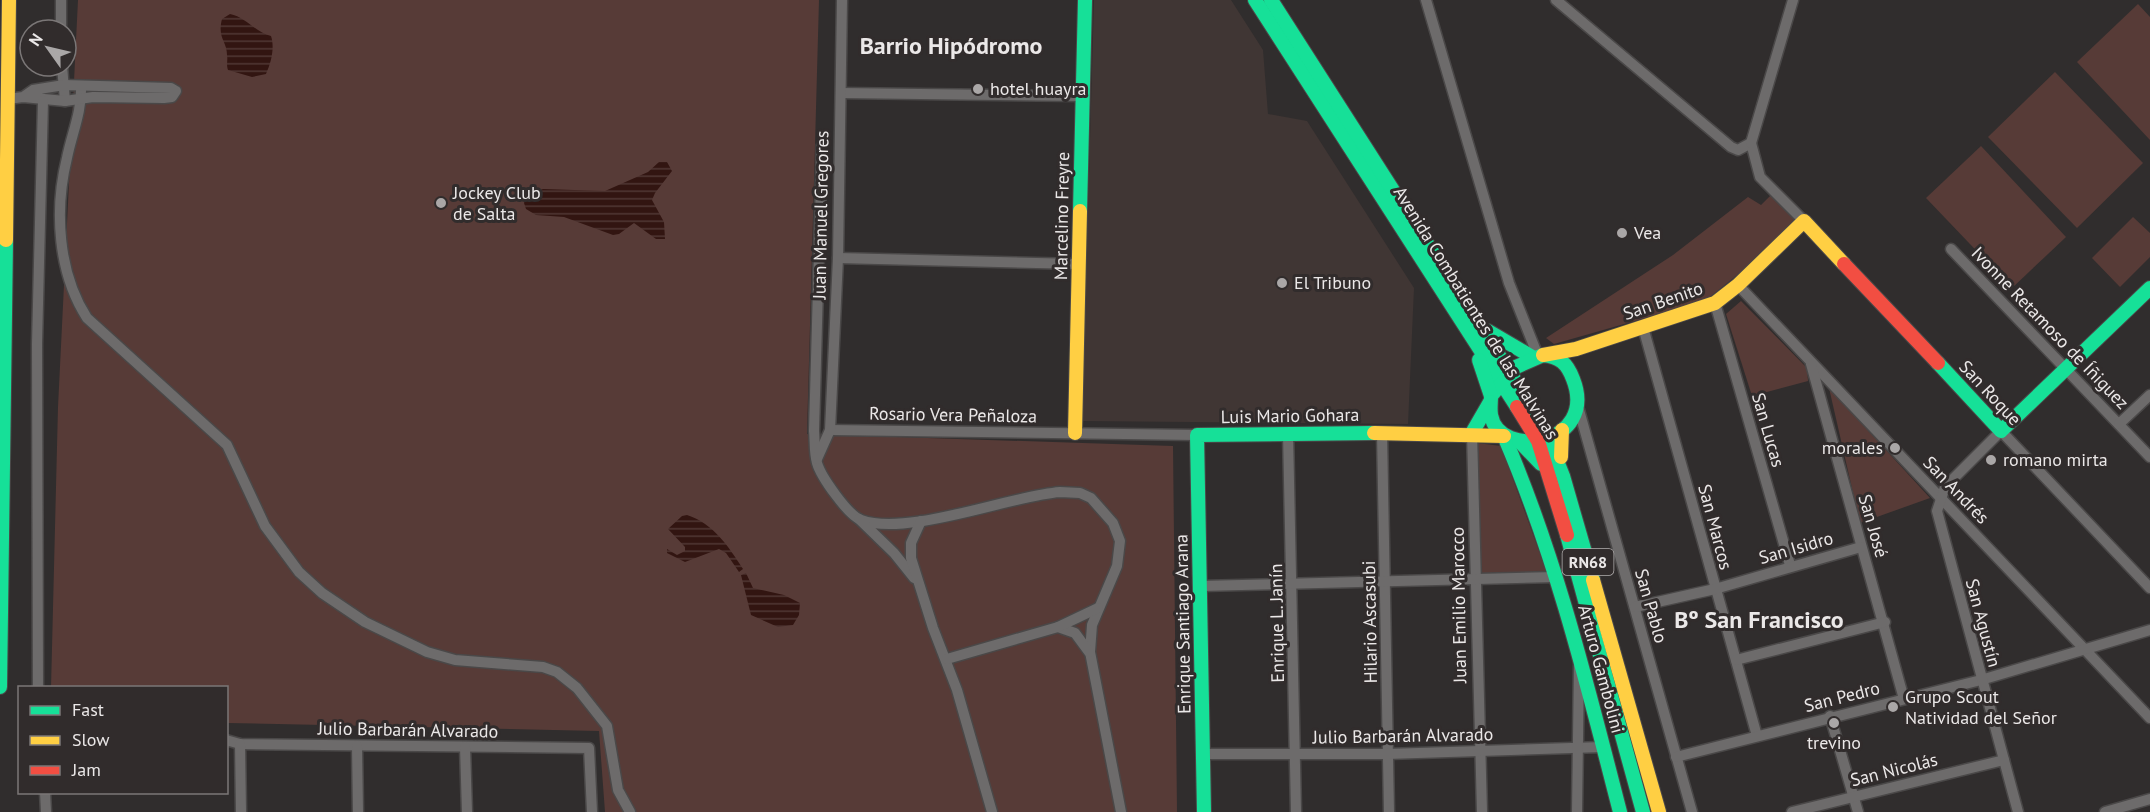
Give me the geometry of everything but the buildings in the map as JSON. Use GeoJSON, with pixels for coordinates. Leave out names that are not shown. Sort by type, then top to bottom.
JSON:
{"type":"FeatureCollection","features":[{"type":"Feature","properties":{"kind":"main road"},"geometry":{"type":"LineString","coordinates":[[0,687],[9,0]]}},
{"type":"Feature","properties":{"kind":"main road","name":"Marcelino Freyre"},"geometry":{"type":"LineString","coordinates":[[1075,433],[1085,0]]}},
{"type":"Feature","properties":{"kind":"main road","name":"Avenida Combatientes de las Malvinas"},"geometry":{"type":"LineString","coordinates":[[1255,0],[1462,318],[1501,382],[1544,439]]}},
{"type":"Feature","properties":{"kind":"main road","name":"Avenida Combatientes de las Malvinas"},"geometry":{"type":"LineString","coordinates":[[1271,0],[1511,371],[1544,439],[1659,812]]}},
{"type":"Feature","properties":{"kind":"main road","name":"San Benito"},"geometry":{"type":"LineString","coordinates":[[1538,356],[1576,349],[1715,303],[1738,285],[1804,221]]}},
{"type":"Feature","properties":{"kind":"main road","name":"San Roque"},"geometry":{"type":"LineString","coordinates":[[1804,221],[2001,431]]}},
{"type":"Feature","properties":{"kind":"main road"},"geometry":{"type":"LineString","coordinates":[[2001,431],[2150,288]]}},
{"type":"Feature","properties":{"kind":"main road","name":"Arturo Gambolini"},"geometry":{"type":"LineString","coordinates":[[1462,318],[1490,399],[1493,419],[1504,436],[1528,488],[1579,653],[1620,812]]}},
{"type":"Feature","properties":{"kind":"main road"},"geometry":{"type":"LineString","coordinates":[[1482,326],[1538,356],[1559,357],[1569,366],[1578,393],[1579,410],[1562,430],[1544,439],[1519,441]]}},
{"type":"Feature","properties":{"kind":"main road"},"geometry":{"type":"LineString","coordinates":[[1569,366],[1576,349]]}},
{"type":"Feature","properties":{"kind":"main road"},"geometry":{"type":"LineString","coordinates":[[1472,433],[1501,382],[1511,371],[1538,356]]}},
{"type":"Feature","properties":{"kind":"main road"},"geometry":{"type":"LineString","coordinates":[[1558,480],[1562,430]]}},
{"type":"Feature","properties":{"kind":"main road","name":"Luis Mario Gohara"},"geometry":{"type":"LineString","coordinates":[[1197,435],[1472,433],[1504,436],[1519,441]]}},
{"type":"Feature","properties":{"kind":"main road","name":"Enrique Santiago Arana"},"geometry":{"type":"LineString","coordinates":[[1197,435],[1204,812]]}},
{"type":"Feature","properties":{"kind":"main road"},"geometry":{"type":"LineString","coordinates":[[1519,441],[1558,480]]}},
{"type":"Feature","properties":{"kind":"main road","name":"Avenida Combatientes de las Malvinas"},"geometry":{"type":"LineString","coordinates":[[1558,480],[1643,812]]}},
{"type":"Feature","properties":{"kind":"street"},"geometry":{"type":"LineString","coordinates":[[61,0],[61,18]]}},
{"type":"Feature","properties":{"kind":"street","name":"Juan Manuel Gregores"},"geometry":{"type":"LineString","coordinates":[[830,430],[838,258],[842,0]]}},
{"type":"Feature","properties":{"kind":"street"},"geometry":{"type":"LineString","coordinates":[[1426,0],[1509,283],[1538,356]]}},
{"type":"Feature","properties":{"kind":"street"},"geometry":{"type":"LineString","coordinates":[[1556,0],[1731,147],[1738,150],[1751,143]]}},
{"type":"Feature","properties":{"kind":"street"},"geometry":{"type":"LineString","coordinates":[[1793,0],[1751,143],[1760,177],[1804,221]]}},
{"type":"Feature","properties":{"kind":"street"},"geometry":{"type":"LineString","coordinates":[[63,78],[65,101]]}},
{"type":"Feature","properties":{"kind":"street"},"geometry":{"type":"LineString","coordinates":[[8,99],[23,97],[43,101],[65,101],[93,97],[172,97],[176,91],[171,88],[64,85],[33,90],[23,97]]}},
{"type":"Feature","properties":{"kind":"street"},"geometry":{"type":"LineString","coordinates":[[81,86],[81,100],[65,165],[60,233],[63,257],[87,318],[227,445],[265,526],[299,572],[322,593],[365,622],[427,652],[455,660],[543,667],[557,672],[577,688],[607,726],[618,790],[630,812]]}},
{"type":"Feature","properties":{"kind":"street"},"geometry":{"type":"LineString","coordinates":[[841,93],[1083,96]]}},
{"type":"Feature","properties":{"kind":"street"},"geometry":{"type":"LineString","coordinates":[[38,686],[37,344],[43,101]]}},
{"type":"Feature","properties":{"kind":"street"},"geometry":{"type":"LineString","coordinates":[[822,145],[814,431],[816,461],[823,477],[859,519],[894,553],[920,586]]}},
{"type":"Feature","properties":{"kind":"street","name":"Ivonne Retamoso de Íñiguez"},"geometry":{"type":"LineString","coordinates":[[1951,249],[2150,457]]}},
{"type":"Feature","properties":{"kind":"street"},"geometry":{"type":"LineString","coordinates":[[838,258],[1078,264]]}},
{"type":"Feature","properties":{"kind":"street","name":"San Andrés"},"geometry":{"type":"LineString","coordinates":[[1738,285],[2150,718]]}},
{"type":"Feature","properties":{"kind":"street","name":"San Lucas"},"geometry":{"type":"LineString","coordinates":[[1715,303],[1790,565]]}},
{"type":"Feature","properties":{"kind":"street","name":"San Marcos"},"geometry":{"type":"LineString","coordinates":[[1643,327],[1757,736]]}},
{"type":"Feature","properties":{"kind":"street","name":"San José"},"geometry":{"type":"LineString","coordinates":[[1810,361],[1885,622],[1904,699]]}},
{"type":"Feature","properties":{"kind":"street"},"geometry":{"type":"LineString","coordinates":[[2119,424],[2150,395]]}},
{"type":"Feature","properties":{"kind":"street","name":"San Pablo"},"geometry":{"type":"LineString","coordinates":[[1579,410],[1692,812]]}},
{"type":"Feature","properties":{"kind":"street"},"geometry":{"type":"LineString","coordinates":[[816,461],[830,430]]}},
{"type":"Feature","properties":{"kind":"street","name":"Rosario Vera Peñaloza"},"geometry":{"type":"LineString","coordinates":[[830,430],[1075,433]]}},
{"type":"Feature","properties":{"kind":"street"},"geometry":{"type":"LineString","coordinates":[[1940,496],[1945,487],[2001,431]]}},
{"type":"Feature","properties":{"kind":"street","name":"San Roque"},"geometry":{"type":"LineString","coordinates":[[2001,431],[2150,588]]}},
{"type":"Feature","properties":{"kind":"street","name":"Luis Mario Gohara"},"geometry":{"type":"LineString","coordinates":[[1075,433],[1197,435]]}},
{"type":"Feature","properties":{"kind":"street","name":"Enrique L. Janín"},"geometry":{"type":"LineString","coordinates":[[1288,433],[1293,584],[1296,812]]}},
{"type":"Feature","properties":{"kind":"street","name":"Hilario Ascasubi"},"geometry":{"type":"LineString","coordinates":[[1382,433],[1389,812]]}},
{"type":"Feature","properties":{"kind":"street","name":"Juan Emilio Marocco"},"geometry":{"type":"LineString","coordinates":[[1472,433],[1478,581],[1482,812]]}},
{"type":"Feature","properties":{"kind":"street"},"geometry":{"type":"LineString","coordinates":[[859,519],[883,523],[921,521],[1050,493],[1073,492],[1091,498],[1113,523],[1120,541],[1117,566],[1098,608],[1090,636],[1090,652],[1121,812]]}},
{"type":"Feature","properties":{"kind":"street","name":"San Agustín"},"geometry":{"type":"LineString","coordinates":[[1940,496],[1937,511],[2018,812]]}},
{"type":"Feature","properties":{"kind":"street"},"geometry":{"type":"LineString","coordinates":[[921,521],[910,549],[992,812]]}},
{"type":"Feature","properties":{"kind":"street","name":"San Isidro"},"geometry":{"type":"LineString","coordinates":[[1635,607],[1715,589],[1790,565],[1862,547]]}},
{"type":"Feature","properties":{"kind":"street"},"geometry":{"type":"LineString","coordinates":[[1201,586],[1478,581],[1556,576]]}},
{"type":"Feature","properties":{"kind":"street"},"geometry":{"type":"LineString","coordinates":[[946,659],[1058,627],[1098,608]]}},
{"type":"Feature","properties":{"kind":"street"},"geometry":{"type":"LineString","coordinates":[[1736,660],[1885,622]]}},
{"type":"Feature","properties":{"kind":"street"},"geometry":{"type":"LineString","coordinates":[[1058,627],[1075,633],[1090,652]]}},
{"type":"Feature","properties":{"kind":"street","name":"San Pedro"},"geometry":{"type":"LineString","coordinates":[[1677,758],[1830,716],[1981,680],[2150,630]]}},
{"type":"Feature","properties":{"kind":"street"},"geometry":{"type":"LineString","coordinates":[[1577,812],[1579,653]]}},
{"type":"Feature","properties":{"kind":"street"},"geometry":{"type":"LineString","coordinates":[[1830,716],[1857,812]]}},
{"type":"Feature","properties":{"kind":"street","name":"Julio Barbarán Alvarado"},"geometry":{"type":"LineString","coordinates":[[228,741],[240,744],[589,748],[592,812]]}},
{"type":"Feature","properties":{"kind":"street"},"geometry":{"type":"LineString","coordinates":[[240,744],[242,812]]}},
{"type":"Feature","properties":{"kind":"street"},"geometry":{"type":"LineString","coordinates":[[357,746],[358,812]]}},
{"type":"Feature","properties":{"kind":"street"},"geometry":{"type":"LineString","coordinates":[[465,747],[467,812]]}},
{"type":"Feature","properties":{"kind":"street","name":"Julio Barbarán Alvarado"},"geometry":{"type":"LineString","coordinates":[[1203,754],[1387,754],[1577,750],[1603,747]]}},
{"type":"Feature","properties":{"kind":"street","name":"San Nicolás"},"geometry":{"type":"LineString","coordinates":[[1792,812],[2004,760]]}},
{"type":"Feature","properties":{"kind":"street"},"geometry":{"type":"LineString","coordinates":[[45,794],[46,812]]}},
{"type":"Feature","properties":{"kind":"street"},"geometry":{"type":"LineString","coordinates":[[2105,812],[2150,799]]}},
{"type":"Feature","properties":{"kind":"shaded area","name":"Jockey Club de Salta"},"geometry":{"type":"Polygon","coordinates":[[[78,0],[819,0],[807,434],[1173,446],[1177,812],[605,812],[599,731],[228,723],[228,686],[51,686],[58,407],[74,78],[78,78],[78,0]]]}},
{"type":"Feature","properties":{"kind":"shaded area"},"geometry":{"type":"Polygon","coordinates":[[[1094,0],[1231,0],[1263,50],[1268,114],[1307,121],[1414,288],[1408,424],[1082,421],[1094,0]]]}},
{"type":"Feature","properties":{"kind":"shaded area"},"geometry":{"type":"Polygon","coordinates":[[[2138,4],[2150,17],[2150,140],[2077,62],[2138,4]]]}},
{"type":"Feature","properties":{"kind":"shaded area"},"geometry":{"type":"Polygon","coordinates":[[[230,14],[271,36],[272,55],[266,74],[252,77],[228,70],[227,50],[221,35],[221,25],[222,19],[230,14]]]}},
{"type":"Feature","properties":{"kind":"shaded area"},"geometry":{"type":"Polygon","coordinates":[[[2055,72],[2143,163],[2077,228],[1988,137],[2055,72]]]}},
{"type":"Feature","properties":{"kind":"shaded area"},"geometry":{"type":"Polygon","coordinates":[[[1981,146],[2066,237],[2012,288],[1926,198],[1981,146]]]}},
{"type":"Feature","properties":{"kind":"shaded area"},"geometry":{"type":"Polygon","coordinates":[[[659,162],[667,162],[672,171],[652,200],[664,222],[665,239],[656,239],[634,223],[619,234],[613,235],[564,217],[536,215],[526,209],[524,203],[527,195],[543,189],[605,191],[648,172],[659,162]]]}},
{"type":"Feature","properties":{"kind":"shaded area"},"geometry":{"type":"Polygon","coordinates":[[[1773,193],[1804,221],[1705,301],[1554,344],[1546,338],[1673,255],[1748,197],[1761,205],[1773,193]]]}},
{"type":"Feature","properties":{"kind":"shaded area"},"geometry":{"type":"Polygon","coordinates":[[[2133,217],[2150,233],[2150,257],[2120,287],[2092,258],[2133,217]]]}},
{"type":"Feature","properties":{"kind":"shaded area"},"geometry":{"type":"Polygon","coordinates":[[[1741,301],[1807,368],[1808,381],[1752,396],[1726,314],[1741,301]]]}},
{"type":"Feature","properties":{"kind":"shaded area"},"geometry":{"type":"Polygon","coordinates":[[[1829,388],[1930,498],[1860,523],[1829,388]]]}},
{"type":"Feature","properties":{"kind":"shaded area"},"geometry":{"type":"Polygon","coordinates":[[[1477,443],[1501,446],[1547,573],[1478,581],[1477,443]]]}},
{"type":"Feature","properties":{"kind":"shaded area"},"geometry":{"type":"Polygon","coordinates":[[[687,515],[712,530],[726,544],[743,569],[739,572],[726,553],[719,549],[685,562],[667,553],[667,549],[677,555],[685,551],[685,547],[668,529],[682,516],[687,515]]]}},
{"type":"Feature","properties":{"kind":"shaded area"},"geometry":{"type":"Polygon","coordinates":[[[746,573],[753,588],[784,595],[800,603],[799,615],[793,625],[778,627],[751,615],[741,575],[746,573]]]}},
{"type":"Feature","properties":{"kind":"traffic: fast"},"geometry":{"type":"LineString","coordinates":[[1080,211],[1085,0]]}},
{"type":"Feature","properties":{"kind":"traffic: fast"},"geometry":{"type":"LineString","coordinates":[[1255,0],[1517,407]]}},
{"type":"Feature","properties":{"kind":"traffic: fast"},"geometry":{"type":"LineString","coordinates":[[1271,0],[1542,423],[1563,476],[1593,580]]}},
{"type":"Feature","properties":{"kind":"traffic: fast"},"geometry":{"type":"LineString","coordinates":[[0,687],[6,240]]}},
{"type":"Feature","properties":{"kind":"traffic: fast"},"geometry":{"type":"LineString","coordinates":[[1938,363],[2001,431],[2150,288]]}},
{"type":"Feature","properties":{"kind":"traffic: fast"},"geometry":{"type":"LineString","coordinates":[[1488,331],[1534,358]]}},
{"type":"Feature","properties":{"kind":"traffic: fast"},"geometry":{"type":"LineString","coordinates":[[1543,355],[1558,359],[1571,373],[1577,401],[1572,419],[1561,432],[1545,439],[1527,441],[1511,438],[1498,429],[1491,415],[1491,396],[1516,367],[1543,355]]}},
{"type":"Feature","properties":{"kind":"traffic: fast"},"geometry":{"type":"LineString","coordinates":[[1479,360],[1491,396]]}},
{"type":"Feature","properties":{"kind":"traffic: fast"},"geometry":{"type":"LineString","coordinates":[[1472,433],[1490,402]]}},
{"type":"Feature","properties":{"kind":"traffic: fast"},"geometry":{"type":"LineString","coordinates":[[1204,812],[1197,435],[1374,433]]}},
{"type":"Feature","properties":{"kind":"traffic: fast"},"geometry":{"type":"LineString","coordinates":[[1504,436],[1523,482],[1555,574],[1583,669],[1620,812]]}},
{"type":"Feature","properties":{"kind":"traffic: fast"},"geometry":{"type":"LineString","coordinates":[[1519,441],[1541,464]]}},
{"type":"Feature","properties":{"kind":"traffic: fast"},"geometry":{"type":"LineString","coordinates":[[1567,535],[1643,812]]}},
{"type":"Feature","properties":{"kind":"traffic: slow"},"geometry":{"type":"LineString","coordinates":[[6,240],[9,0]]}},
{"type":"Feature","properties":{"kind":"traffic: slow"},"geometry":{"type":"LineString","coordinates":[[1075,433],[1080,211]]}},
{"type":"Feature","properties":{"kind":"traffic: slow"},"geometry":{"type":"LineString","coordinates":[[1543,355],[1576,349],[1715,303],[1738,285],[1804,221],[1844,264]]}},
{"type":"Feature","properties":{"kind":"traffic: slow"},"geometry":{"type":"LineString","coordinates":[[1561,457],[1562,430]]}},
{"type":"Feature","properties":{"kind":"traffic: slow"},"geometry":{"type":"LineString","coordinates":[[1374,433],[1504,436]]}},
{"type":"Feature","properties":{"kind":"traffic: slow"},"geometry":{"type":"LineString","coordinates":[[1593,580],[1659,812]]}},
{"type":"Feature","properties":{"kind":"traffic: jam"},"geometry":{"type":"LineString","coordinates":[[1844,264],[1938,363]]}},
{"type":"Feature","properties":{"kind":"traffic: jam"},"geometry":{"type":"LineString","coordinates":[[1517,407],[1538,441],[1567,535]]}},
{"type":"Feature","properties":{"kind":"place","name":"hotel huayra"},"geometry":{"type":"Point","coordinates":[978,89]}},
{"type":"Feature","properties":{"kind":"place","name":"Jockey Club de Salta"},"geometry":{"type":"Point","coordinates":[441,203]}},
{"type":"Feature","properties":{"kind":"place","name":"Vea"},"geometry":{"type":"Point","coordinates":[1622,233]}},
{"type":"Feature","properties":{"kind":"place","name":"El Tribuno"},"geometry":{"type":"Point","coordinates":[1282,283]}},
{"type":"Feature","properties":{"kind":"place","name":"morales"},"geometry":{"type":"Point","coordinates":[1895,448]}},
{"type":"Feature","properties":{"kind":"place","name":"romano mirta"},"geometry":{"type":"Point","coordinates":[1991,460]}},
{"type":"Feature","properties":{"kind":"place","name":"Grupo Scout Natividad del Señor"},"geometry":{"type":"Point","coordinates":[1893,707]}},
{"type":"Feature","properties":{"kind":"place","name":"trevino"},"geometry":{"type":"Point","coordinates":[1834,723]}},
{"type":"Feature","properties":{"kind":"district","name":"Barrio Hipódromo"},"geometry":{"type":"Point","coordinates":[951,46]}},
{"type":"Feature","properties":{"kind":"district","name":"Bº San Francisco"},"geometry":{"type":"Point","coordinates":[1759,620]}}]}
